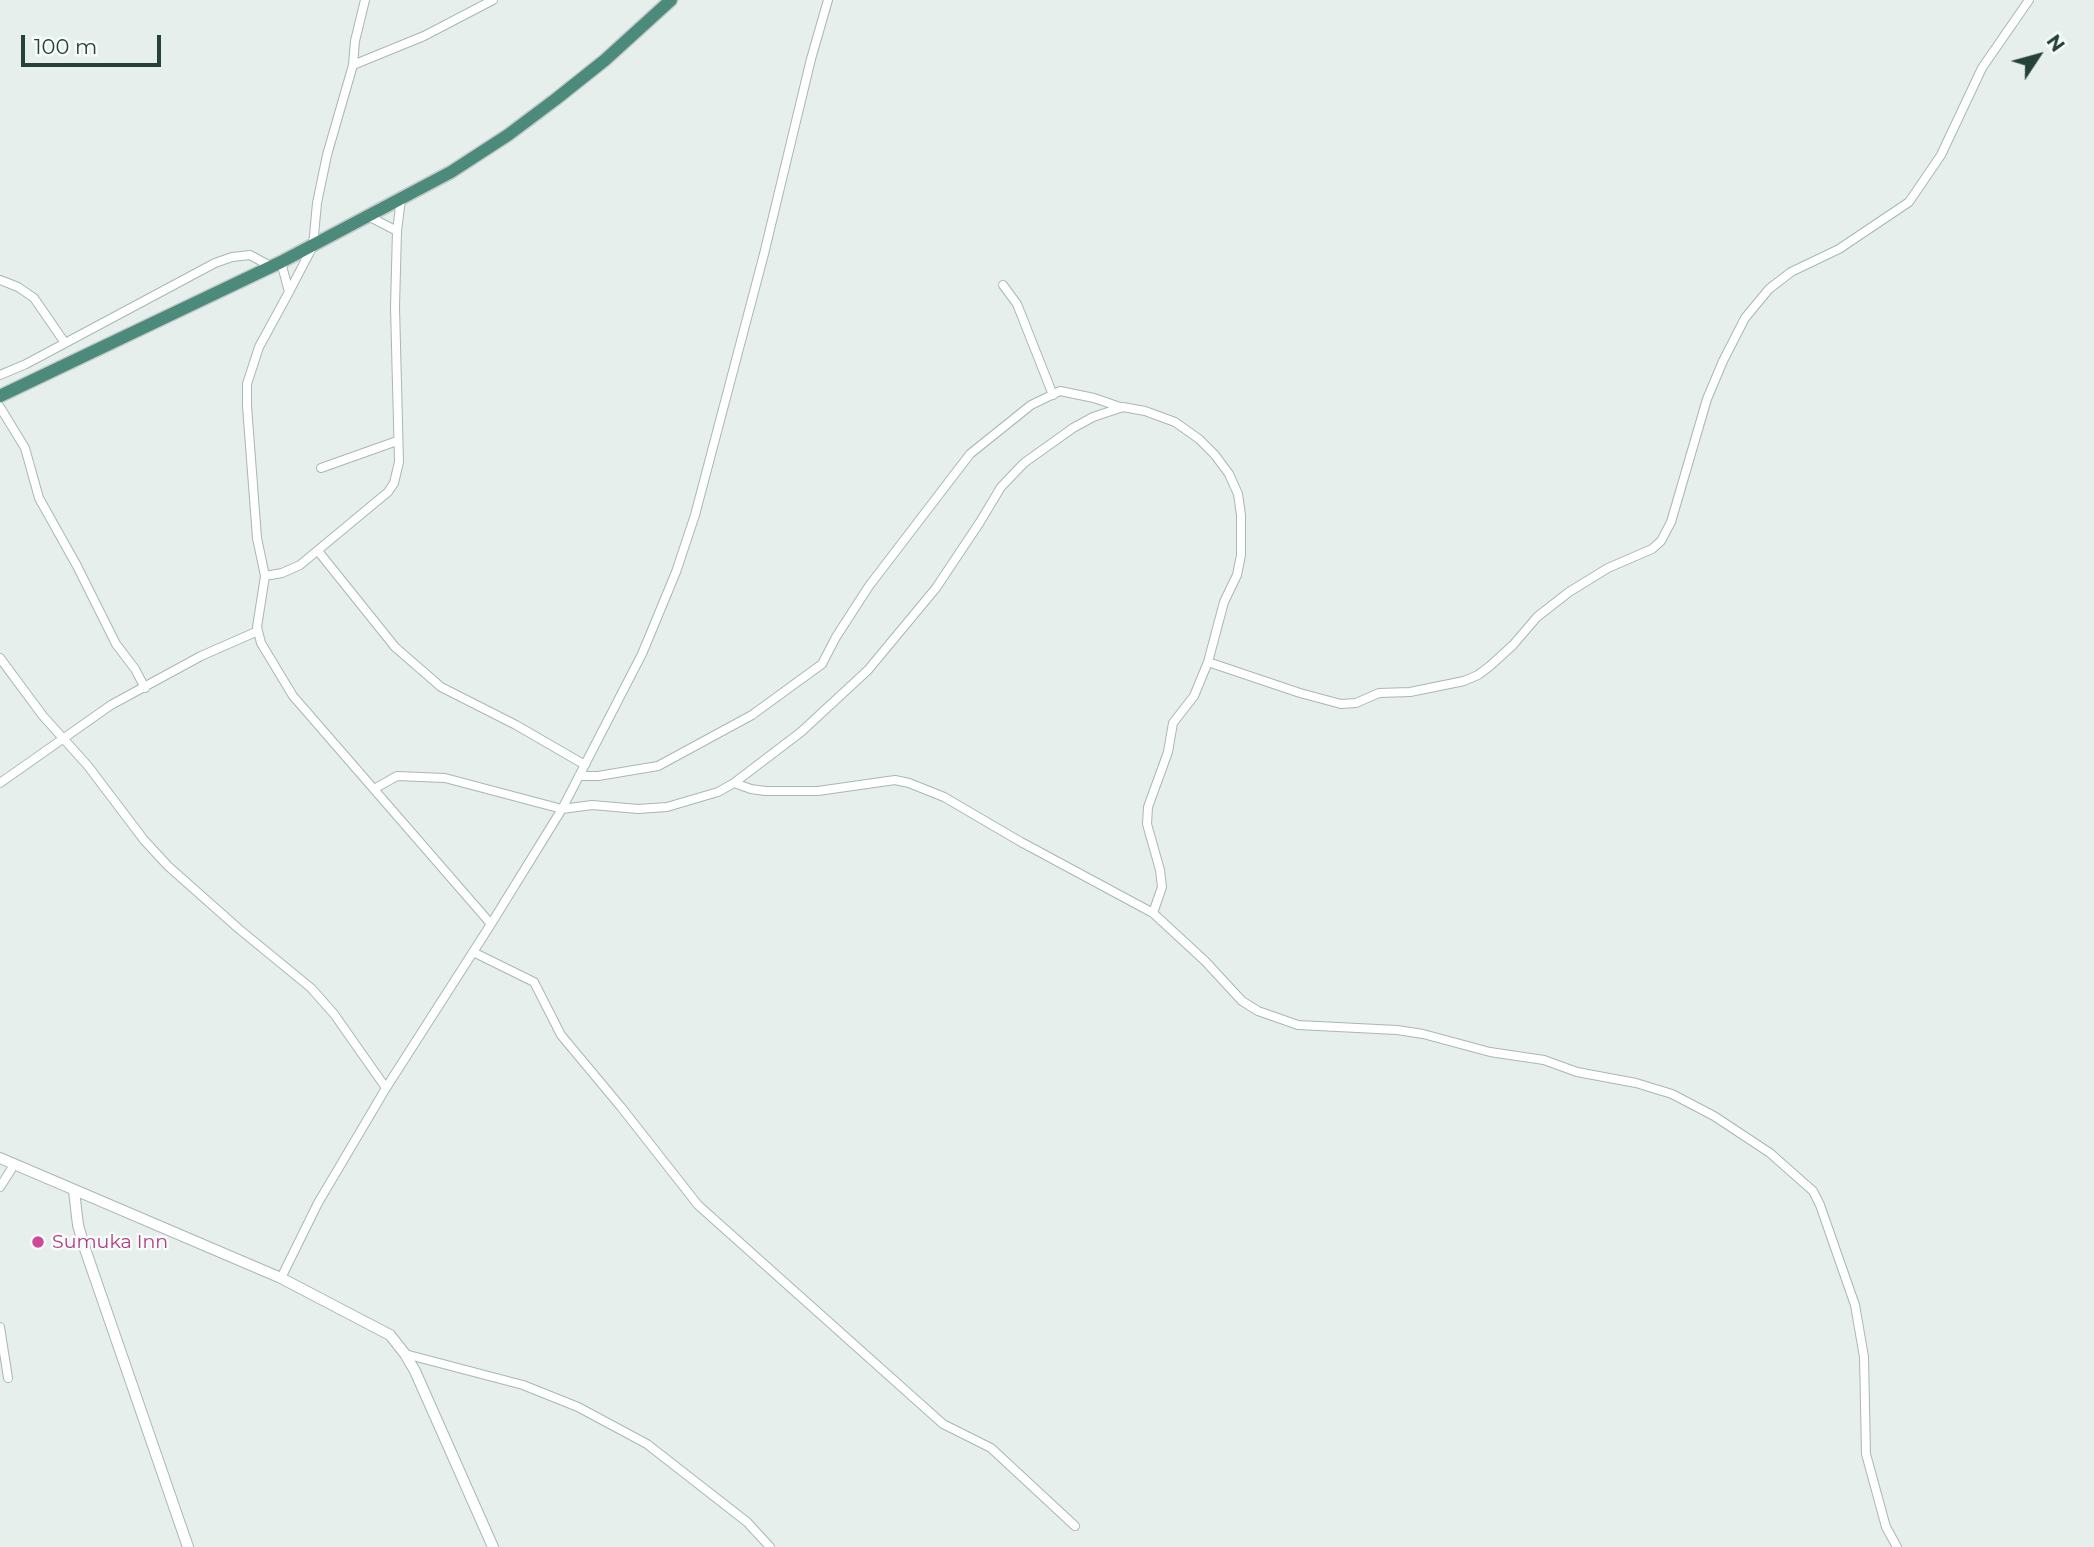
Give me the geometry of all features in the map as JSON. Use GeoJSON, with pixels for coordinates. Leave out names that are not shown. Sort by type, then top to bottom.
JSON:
{"type":"FeatureCollection","features":[{"type":"Feature","properties":{"kind":"highway"},"geometry":{"type":"LineString","coordinates":[[0,396],[276,265],[451,172],[517,128],[605,60],[671,0]]}},
{"type":"Feature","properties":{"kind":"street"},"geometry":{"type":"LineString","coordinates":[[365,0],[355,41],[353,65],[327,155],[317,203],[313,246],[259,347],[247,384],[247,418],[257,538],[265,576],[258,631],[261,643],[293,696],[491,924]]}},
{"type":"Feature","properties":{"kind":"street"},"geometry":{"type":"LineString","coordinates":[[353,65],[424,36],[493,0]]}},
{"type":"Feature","properties":{"kind":"street"},"geometry":{"type":"LineString","coordinates":[[281,1278],[318,1203],[386,1087],[562,809],[642,654],[676,572],[695,515],[828,0]]}},
{"type":"Feature","properties":{"kind":"street"},"geometry":{"type":"LineString","coordinates":[[1208,662],[1341,704],[1356,703],[1379,693],[1410,692],[1464,681],[1490,666],[1537,617],[1569,592],[1661,541],[1671,522],[1707,399],[1745,318],[1769,289],[1791,272],[1839,249],[1909,202],[1941,155],[1982,68],[2029,0]]}},
{"type":"Feature","properties":{"kind":"street"},"geometry":{"type":"LineString","coordinates":[[265,576],[291,569],[318,551],[394,484],[399,462],[395,307],[397,231],[401,199]]}},
{"type":"Feature","properties":{"kind":"street"},"geometry":{"type":"LineString","coordinates":[[368,216],[397,231]]}},
{"type":"Feature","properties":{"kind":"street"},"geometry":{"type":"LineString","coordinates":[[0,375],[215,263],[232,257],[250,255],[276,265],[289,292]]}},
{"type":"Feature","properties":{"kind":"street"},"geometry":{"type":"LineString","coordinates":[[0,280],[18,287],[34,298],[65,343]]}},
{"type":"Feature","properties":{"kind":"street"},"geometry":{"type":"LineString","coordinates":[[1003,285],[1017,304],[1053,395]]}},
{"type":"Feature","properties":{"kind":"street"},"geometry":{"type":"LineString","coordinates":[[579,776],[598,776],[658,766],[752,715],[822,664],[869,586],[970,454],[1031,405],[1060,391],[1094,398],[1175,422],[1199,439],[1229,474],[1238,494],[1241,515],[1241,555],[1237,575],[1218,621],[1208,662],[1194,696],[1173,723],[1168,752],[1148,807],[1147,824],[1162,887],[1153,913]]}},
{"type":"Feature","properties":{"kind":"street"},"geometry":{"type":"LineString","coordinates":[[0,407],[25,449],[39,498],[116,644],[135,669],[145,688]]}},
{"type":"Feature","properties":{"kind":"street"},"geometry":{"type":"LineString","coordinates":[[374,789],[397,776],[445,778],[562,809],[592,805],[638,809],[667,807],[718,792],[801,732],[868,670],[936,588],[1001,487],[1024,463],[1073,428],[1093,417],[1123,407]]}},
{"type":"Feature","properties":{"kind":"street"},"geometry":{"type":"LineString","coordinates":[[321,468],[397,441]]}},
{"type":"Feature","properties":{"kind":"street"},"geometry":{"type":"LineString","coordinates":[[318,551],[396,647],[441,687],[516,725],[584,765]]}},
{"type":"Feature","properties":{"kind":"street"},"geometry":{"type":"LineString","coordinates":[[0,783],[111,705],[201,656],[258,631]]}},
{"type":"Feature","properties":{"kind":"street"},"geometry":{"type":"LineString","coordinates":[[0,658],[43,716],[96,776],[144,840],[239,929],[311,989],[334,1014],[386,1087]]}},
{"type":"Feature","properties":{"kind":"street"},"geometry":{"type":"LineString","coordinates":[[734,783],[765,791],[818,791],[895,780],[909,783],[944,797],[1153,913],[1205,961],[1242,1001],[1258,1011],[1298,1025],[1423,1034],[1490,1052],[1544,1060],[1577,1072],[1657,1088],[1736,1129],[1797,1175],[1812,1191],[1820,1205],[1850,1288],[1864,1357],[1866,1454],[1883,1518],[1897,1547]]}},
{"type":"Feature","properties":{"kind":"street"},"geometry":{"type":"LineString","coordinates":[[473,952],[534,982],[561,1035],[698,1205],[943,1424],[991,1448],[1075,1526]]}},
{"type":"Feature","properties":{"kind":"street"},"geometry":{"type":"LineString","coordinates":[[0,1158],[281,1278],[390,1335],[415,1371],[493,1547]]}},
{"type":"Feature","properties":{"kind":"street"},"geometry":{"type":"LineString","coordinates":[[0,1187],[14,1165]]}},
{"type":"Feature","properties":{"kind":"street"},"geometry":{"type":"LineString","coordinates":[[74,1191],[78,1225],[84,1246],[188,1547]]}},
{"type":"Feature","properties":{"kind":"street"},"geometry":{"type":"LineString","coordinates":[[0,1327],[8,1378]]}},
{"type":"Feature","properties":{"kind":"street"},"geometry":{"type":"LineString","coordinates":[[405,1354],[523,1385],[578,1407],[647,1444],[747,1522],[770,1547]]}},
{"type":"Feature","properties":{"kind":"place","name":"Sumuka Inn"},"geometry":{"type":"Point","coordinates":[38,1242]}}]}
